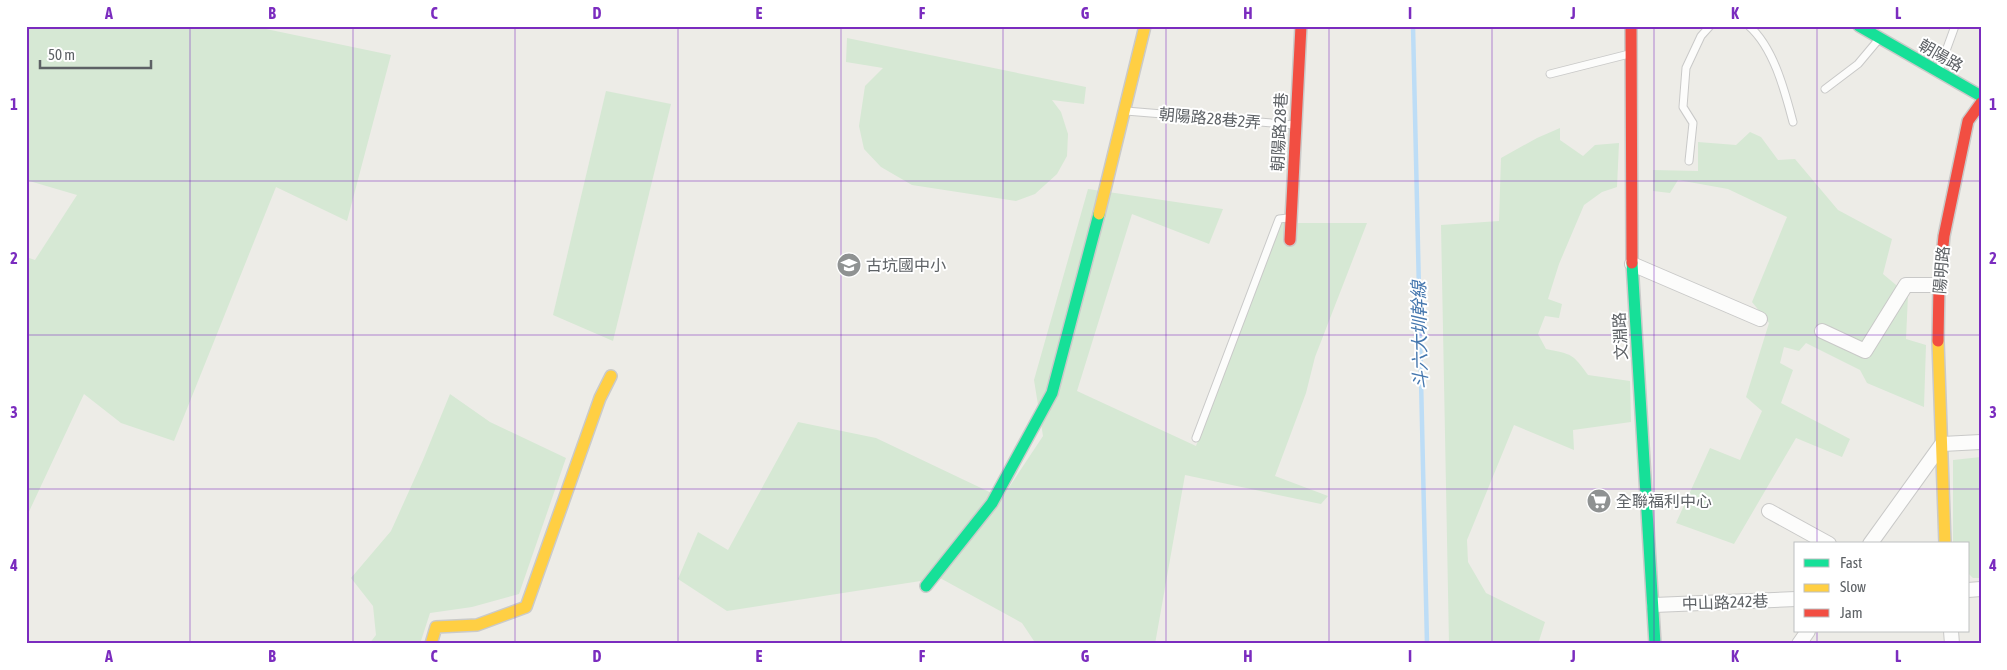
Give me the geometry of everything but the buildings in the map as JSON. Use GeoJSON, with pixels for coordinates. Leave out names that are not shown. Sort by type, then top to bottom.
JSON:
{"type":"FeatureCollection","features":[{"type":"Feature","properties":{"kind":"street"},"geometry":{"type":"LineString","coordinates":[[926,586],[992,503],[1052,393],[1086,267],[1144,26]]}},
{"type":"Feature","properties":{"kind":"street","name":"朝陽路28巷"},"geometry":{"type":"LineString","coordinates":[[1290,240],[1301,26]]}},
{"type":"Feature","properties":{"kind":"street","name":"文淵路"},"geometry":{"type":"LineString","coordinates":[[1631,26],[1632,264],[1655,644]]}},
{"type":"Feature","properties":{"kind":"street","name":"朝陽路"},"geometry":{"type":"LineString","coordinates":[[1864,28],[1981,96]]}},
{"type":"Feature","properties":{"kind":"street","name":"陽明路"},"geometry":{"type":"LineString","coordinates":[[1945,542],[1938,366],[1939,285],[1944,236],[1968,121],[1981,103]]}},
{"type":"Feature","properties":{"kind":"street"},"geometry":{"type":"LineString","coordinates":[[1632,264],[1760,319]]}},
{"type":"Feature","properties":{"kind":"street"},"geometry":{"type":"LineString","coordinates":[[1822,331],[1865,351],[1906,285],[1939,285]]}},
{"type":"Feature","properties":{"kind":"street"},"geometry":{"type":"LineString","coordinates":[[431,644],[436,627],[477,625],[526,607],[600,398],[611,376]]}},
{"type":"Feature","properties":{"kind":"street"},"geometry":{"type":"LineString","coordinates":[[1871,542],[1942,444],[1981,442]]}},
{"type":"Feature","properties":{"kind":"street"},"geometry":{"type":"LineString","coordinates":[[1769,511],[1825,542]]}},
{"type":"Feature","properties":{"kind":"street","name":"中山路242巷"},"geometry":{"type":"LineString","coordinates":[[1654,604],[1794,599]]}},
{"type":"Feature","properties":{"kind":"street"},"geometry":{"type":"LineString","coordinates":[[1799,644],[1807,632]]}},
{"type":"Feature","properties":{"kind":"lane"},"geometry":{"type":"LineString","coordinates":[[1690,161],[1693,123],[1683,107],[1686,68],[1701,36],[1710,26]]}},
{"type":"Feature","properties":{"kind":"lane"},"geometry":{"type":"LineString","coordinates":[[1749,26],[1768,53],[1781,79],[1793,122]]}},
{"type":"Feature","properties":{"kind":"lane"},"geometry":{"type":"LineString","coordinates":[[1938,72],[1955,26]]}},
{"type":"Feature","properties":{"kind":"lane"},"geometry":{"type":"LineString","coordinates":[[1824,90],[1858,64],[1880,38]]}},
{"type":"Feature","properties":{"kind":"lane"},"geometry":{"type":"LineString","coordinates":[[1550,74],[1631,53]]}},
{"type":"Feature","properties":{"kind":"lane","name":"朝陽路28巷2弄"},"geometry":{"type":"LineString","coordinates":[[1123,111],[1296,125]]}},
{"type":"Feature","properties":{"kind":"lane"},"geometry":{"type":"LineString","coordinates":[[1196,438],[1279,219],[1291,218]]}},
{"type":"Feature","properties":{"kind":"green space"},"geometry":{"type":"Polygon","coordinates":[[[26,26],[251,26],[391,55],[347,221],[276,187],[174,441],[121,423],[84,394],[26,518],[26,257],[35,260],[77,195],[26,180],[26,26]]]}},
{"type":"Feature","properties":{"kind":"green space"},"geometry":{"type":"Polygon","coordinates":[[[847,38],[1086,87],[1084,104],[1052,100],[1061,112],[1068,134],[1067,156],[1057,174],[1035,194],[1016,201],[912,185],[881,167],[864,149],[859,126],[865,86],[883,68],[846,62],[847,38]]]}},
{"type":"Feature","properties":{"kind":"green space"},"geometry":{"type":"Polygon","coordinates":[[[606,91],[671,104],[613,341],[553,315],[606,91]]]}},
{"type":"Feature","properties":{"kind":"green space"},"geometry":{"type":"Polygon","coordinates":[[[1560,128],[1560,140],[1583,156],[1595,145],[1619,143],[1617,187],[1602,192],[1584,205],[1559,264],[1548,299],[1562,304],[1559,318],[1545,316],[1538,334],[1546,349],[1571,356],[1588,375],[1630,381],[1631,422],[1573,430],[1574,450],[1514,425],[1467,540],[1468,562],[1486,593],[1545,622],[1538,644],[1449,644],[1441,225],[1499,221],[1501,158],[1537,138],[1560,128]]]}},
{"type":"Feature","properties":{"kind":"green space"},"geometry":{"type":"Polygon","coordinates":[[[1750,132],[1761,137],[1778,160],[1795,159],[1838,210],[1892,239],[1883,274],[1908,295],[1906,339],[1926,345],[1924,407],[1867,383],[1860,370],[1806,343],[1799,351],[1784,347],[1780,363],[1793,370],[1781,403],[1850,439],[1842,457],[1796,438],[1734,544],[1676,523],[1710,448],[1740,460],[1762,411],[1746,397],[1769,323],[1752,302],[1787,217],[1728,189],[1678,180],[1670,193],[1653,191],[1653,170],[1698,171],[1698,142],[1736,145],[1750,132]]]}},
{"type":"Feature","properties":{"kind":"green space"},"geometry":{"type":"Polygon","coordinates":[[[1088,189],[1223,209],[1209,244],[1132,214],[1077,391],[1196,446],[1278,223],[1367,223],[1315,357],[1306,393],[1275,476],[1328,496],[1321,504],[1185,475],[1155,644],[1036,644],[1022,623],[940,578],[727,611],[678,579],[698,532],[728,550],[798,422],[876,438],[1002,498],[1043,436],[1034,380],[1088,189]]]}},
{"type":"Feature","properties":{"kind":"green space"},"geometry":{"type":"Polygon","coordinates":[[[450,394],[490,422],[566,458],[519,594],[472,607],[430,613],[420,644],[369,644],[376,635],[373,606],[351,578],[391,531],[450,394]]]}},
{"type":"Feature","properties":{"kind":"green space"},"geometry":{"type":"Polygon","coordinates":[[[1981,457],[1981,578],[1973,578],[1970,575],[1970,542],[1953,542],[1953,460],[1981,457]]]}},
{"type":"Feature","properties":{"kind":"waterway","name":"斗六大圳幹線"},"geometry":{"type":"LineString","coordinates":[[1413,26],[1427,644]]}},
{"type":"Feature","properties":{"kind":"traffic: fast"},"geometry":{"type":"LineString","coordinates":[[1859,26],[1981,96]]}},
{"type":"Feature","properties":{"kind":"traffic: fast"},"geometry":{"type":"LineString","coordinates":[[926,586],[992,503],[1052,393],[1099,214]]}},
{"type":"Feature","properties":{"kind":"traffic: fast"},"geometry":{"type":"LineString","coordinates":[[1632,263],[1655,644]]}},
{"type":"Feature","properties":{"kind":"traffic: slow"},"geometry":{"type":"LineString","coordinates":[[1099,214],[1145,26]]}},
{"type":"Feature","properties":{"kind":"traffic: slow"},"geometry":{"type":"LineString","coordinates":[[1938,341],[1945,542]]}},
{"type":"Feature","properties":{"kind":"traffic: slow"},"geometry":{"type":"LineString","coordinates":[[431,644],[436,627],[477,625],[526,607],[600,398],[611,376]]}},
{"type":"Feature","properties":{"kind":"traffic: jam"},"geometry":{"type":"LineString","coordinates":[[1290,240],[1301,26]]}},
{"type":"Feature","properties":{"kind":"traffic: jam"},"geometry":{"type":"LineString","coordinates":[[1631,26],[1632,263]]}},
{"type":"Feature","properties":{"kind":"traffic: jam"},"geometry":{"type":"LineString","coordinates":[[1938,341],[1939,285],[1944,236],[1968,121],[1981,103]]}},
{"type":"Feature","properties":{"kind":"place","name":"古坑國中小"},"geometry":{"type":"Point","coordinates":[849,265]}},
{"type":"Feature","properties":{"kind":"place","name":"全聯福利中心"},"geometry":{"type":"Point","coordinates":[1599,501]}}]}
